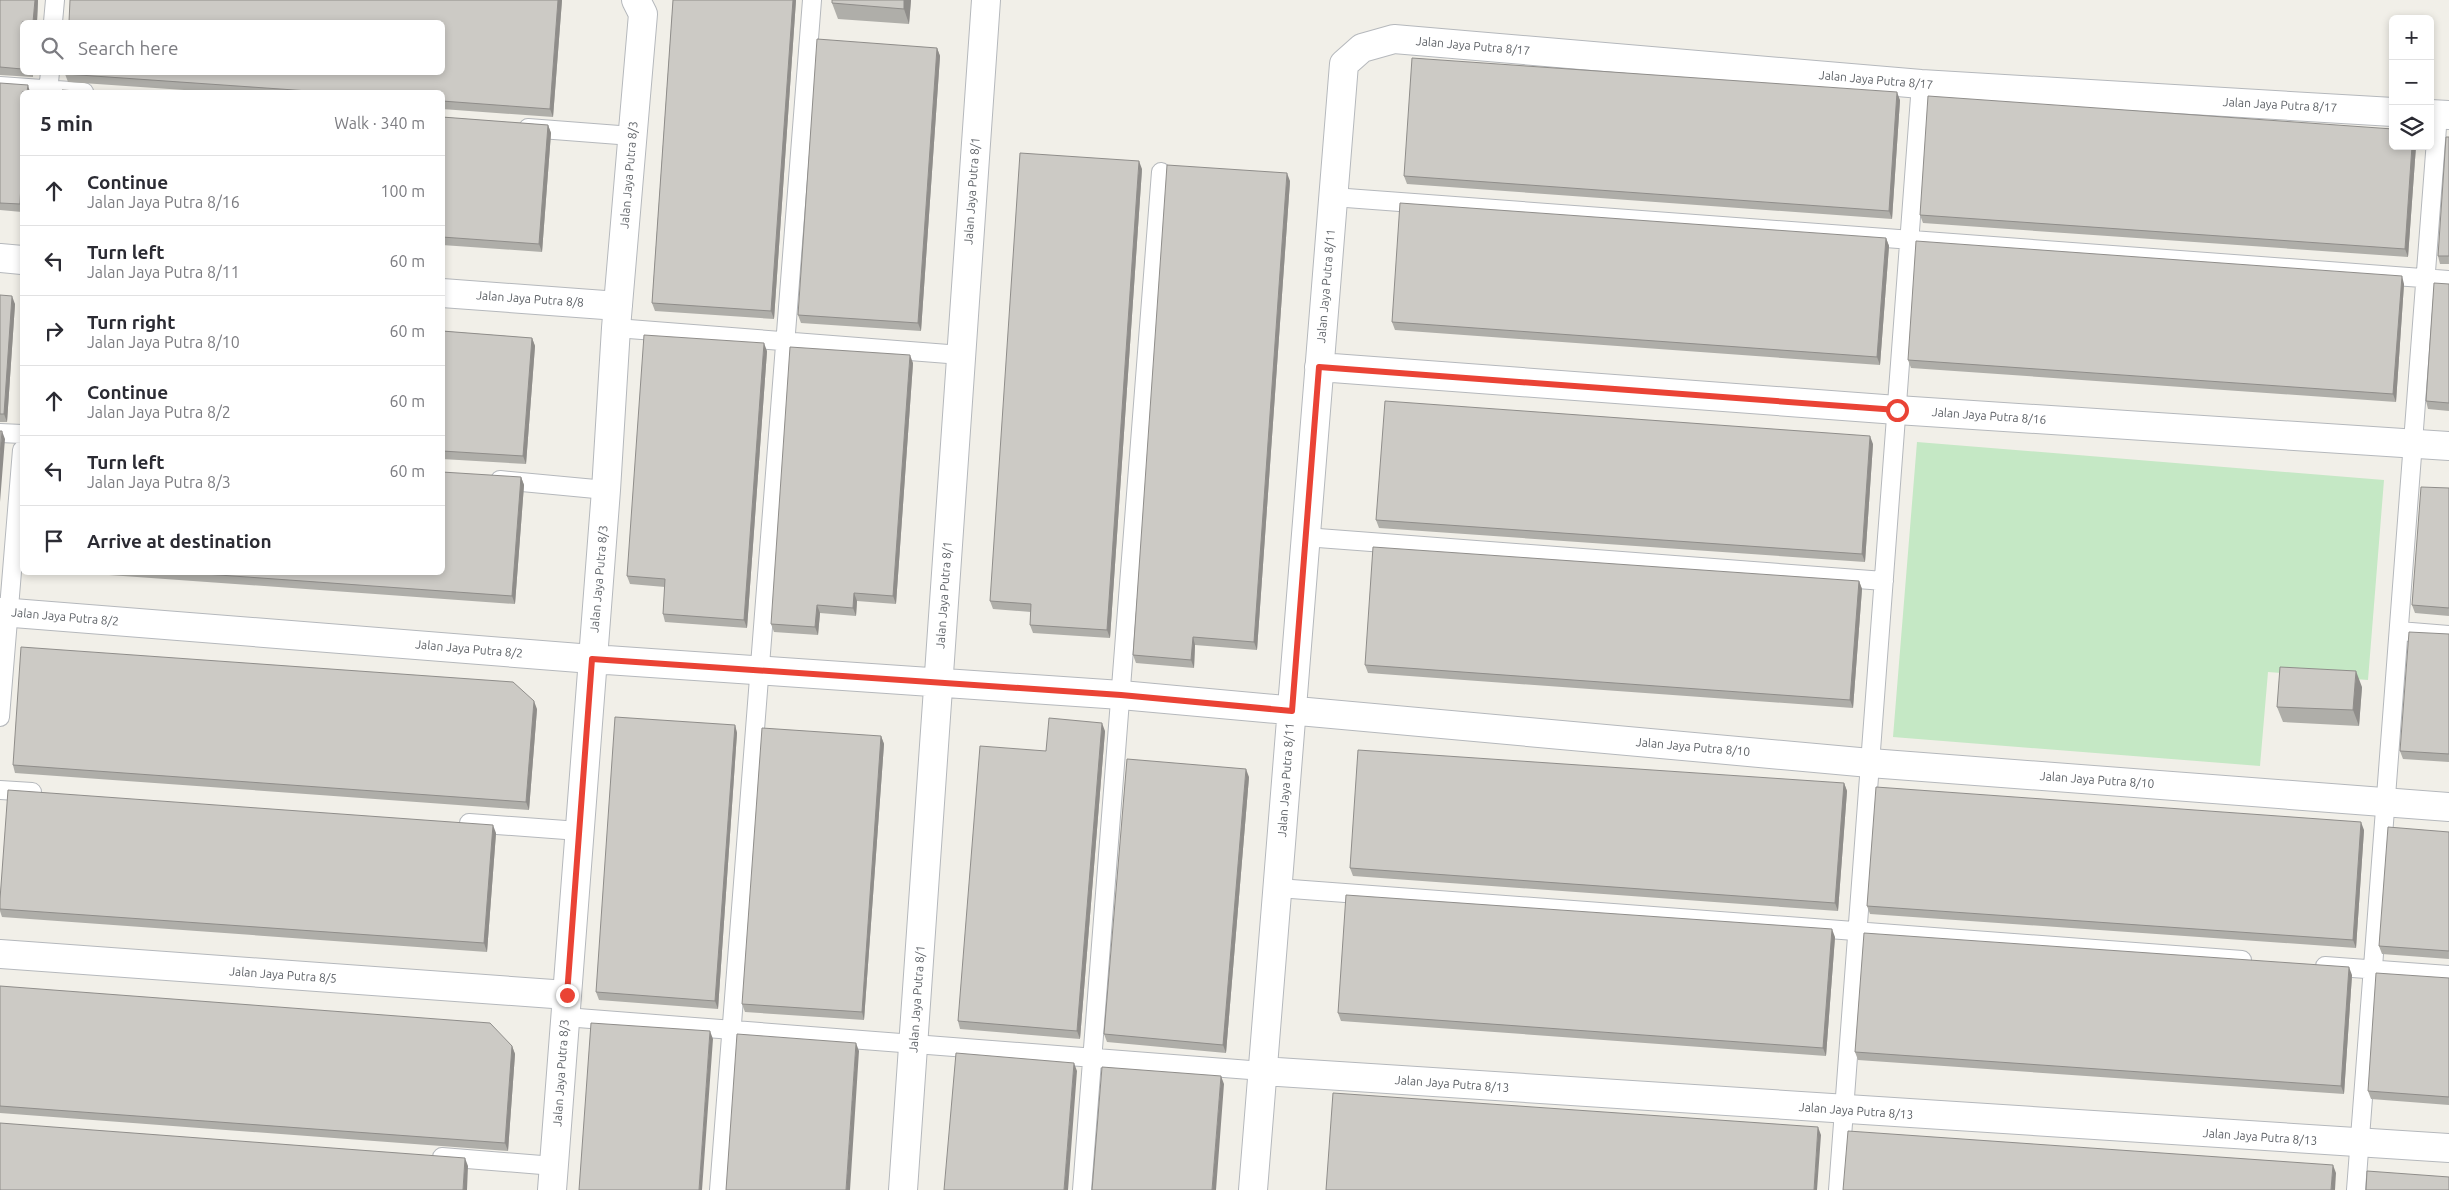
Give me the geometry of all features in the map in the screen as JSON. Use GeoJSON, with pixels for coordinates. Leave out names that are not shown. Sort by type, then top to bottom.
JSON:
{"type":"FeatureCollection","features":[{"type":"Feature","properties":{"kind":"street","name":"Jalan Jaya Putra 8/3"},"geometry":{"type":"LineString","coordinates":[[553,1178],[606,490],[617,317],[643,14],[636,0]]}},
{"type":"Feature","properties":{"kind":"street","name":"Jalan Jaya Putra 8/1"},"geometry":{"type":"LineString","coordinates":[[904,1190],[986,0]]}},
{"type":"Feature","properties":{"kind":"street","name":"Jalan Jaya Putra 8/17"},"geometry":{"type":"LineString","coordinates":[[1362,48],[1394,39],[1921,84],[2389,112]]}},
{"type":"Feature","properties":{"kind":"street","name":"Jalan Jaya Putra 8/11"},"geometry":{"type":"LineString","coordinates":[[1253,1190],[1344,64],[1362,48]]}},
{"type":"Feature","properties":{"kind":"street"},"geometry":{"type":"LineString","coordinates":[[0,258],[20,260]]}},
{"type":"Feature","properties":{"kind":"street","name":"Jalan Jaya Putra 8/8"},"geometry":{"type":"LineString","coordinates":[[445,293],[617,317]]}},
{"type":"Feature","properties":{"kind":"street","name":"Jalan Jaya Putra 8/16"},"geometry":{"type":"LineString","coordinates":[[1319,367],[1897,410],[2449,446]]}},
{"type":"Feature","properties":{"kind":"street","name":"Jalan Jaya Putra 8/2"},"geometry":{"type":"LineString","coordinates":[[5,613],[592,659],[938,682]]}},
{"type":"Feature","properties":{"kind":"street","name":"Jalan Jaya Putra 8/10"},"geometry":{"type":"LineString","coordinates":[[938,682],[1121,695],[1870,763],[2449,806]]}},
{"type":"Feature","properties":{"kind":"street","name":"Jalan Jaya Putra 8/5"},"geometry":{"type":"LineString","coordinates":[[0,954],[566,1006]]}},
{"type":"Feature","properties":{"kind":"street","name":"Jalan Jaya Putra 8/13"},"geometry":{"type":"LineString","coordinates":[[1263,1071],[2449,1148]]}},
{"type":"Feature","properties":{"kind":"lane"},"geometry":{"type":"LineString","coordinates":[[53,20],[55,0]]}},
{"type":"Feature","properties":{"kind":"lane"},"geometry":{"type":"LineString","coordinates":[[719,1190],[812,0]]}},
{"type":"Feature","properties":{"kind":"lane"},"geometry":{"type":"LineString","coordinates":[[1838,1190],[1921,84]]}},
{"type":"Feature","properties":{"kind":"lane"},"geometry":{"type":"LineString","coordinates":[[0,86],[49,85],[74,90]]}},
{"type":"Feature","properties":{"kind":"lane"},"geometry":{"type":"LineString","coordinates":[[2356,1190],[2439,114]]}},
{"type":"Feature","properties":{"kind":"lane"},"geometry":{"type":"LineString","coordinates":[[509,126],[632,136]]}},
{"type":"Feature","properties":{"kind":"lane"},"geometry":{"type":"LineString","coordinates":[[1082,1190],[1161,172]]}},
{"type":"Feature","properties":{"kind":"lane"},"geometry":{"type":"LineString","coordinates":[[1333,197],[2449,280]]}},
{"type":"Feature","properties":{"kind":"lane"},"geometry":{"type":"LineString","coordinates":[[617,317],[785,341],[961,355]]}},
{"type":"Feature","properties":{"kind":"lane"},"geometry":{"type":"LineString","coordinates":[[0,432],[20,434]]}},
{"type":"Feature","properties":{"kind":"lane"},"geometry":{"type":"LineString","coordinates":[[0,717],[5,613],[20,469]]}},
{"type":"Feature","properties":{"kind":"lane"},"geometry":{"type":"LineString","coordinates":[[481,478],[606,490]]}},
{"type":"Feature","properties":{"kind":"lane"},"geometry":{"type":"LineString","coordinates":[[1305,537],[1884,580]]}},
{"type":"Feature","properties":{"kind":"lane"},"geometry":{"type":"LineString","coordinates":[[2399,631],[2449,635]]}},
{"type":"Feature","properties":{"kind":"lane"},"geometry":{"type":"LineString","coordinates":[[0,790],[49,794]]}},
{"type":"Feature","properties":{"kind":"lane"},"geometry":{"type":"LineString","coordinates":[[451,822],[579,831]]}},
{"type":"Feature","properties":{"kind":"lane"},"geometry":{"type":"LineString","coordinates":[[1278,888],[2254,961]]}},
{"type":"Feature","properties":{"kind":"lane"},"geometry":{"type":"LineString","coordinates":[[2304,964],[2449,975]]}},
{"type":"Feature","properties":{"kind":"lane"},"geometry":{"type":"LineString","coordinates":[[566,1006],[731,1030],[1263,1071]]}},
{"type":"Feature","properties":{"kind":"lane"},"geometry":{"type":"LineString","coordinates":[[425,1156],[553,1178]]}},
{"type":"Feature","properties":{"kind":"green space"},"geometry":{"type":"Polygon","coordinates":[[[1917,442],[2384,480],[2368,680],[2268,672],[2260,766],[1893,737],[1917,442]]]}},
{"type":"Feature","properties":{"kind":"building"},"geometry":{"type":"Polygon","coordinates":[[[0,0],[35,0],[33,20],[20,20],[20,69],[0,67],[0,0]]]}},
{"type":"Feature","properties":{"kind":"building"},"geometry":{"type":"Polygon","coordinates":[[[70,0],[558,0],[550,109],[445,101],[445,90],[294,90],[79,75],[445,75],[445,20],[69,20],[70,0]]]}},
{"type":"Feature","properties":{"kind":"building"},"geometry":{"type":"Polygon","coordinates":[[[673,0],[793,0],[771,311],[652,303],[673,0]]]}},
{"type":"Feature","properties":{"kind":"building"},"geometry":{"type":"Polygon","coordinates":[[[832,0],[904,0],[904,9],[832,3],[832,0]]]}},
{"type":"Feature","properties":{"kind":"building"},"geometry":{"type":"Polygon","coordinates":[[[817,39],[937,48],[918,323],[798,315],[817,39]]]}},
{"type":"Feature","properties":{"kind":"building"},"geometry":{"type":"Polygon","coordinates":[[[1412,58],[1897,92],[1889,211],[1404,176],[1412,58]]]}},
{"type":"Feature","properties":{"kind":"building"},"geometry":{"type":"Polygon","coordinates":[[[0,83],[28,85],[27,90],[20,90],[20,204],[0,203],[0,83]]]}},
{"type":"Feature","properties":{"kind":"building"},"geometry":{"type":"Polygon","coordinates":[[[1928,96],[2389,129],[2389,150],[2412,150],[2405,249],[1920,215],[1928,96]]]}},
{"type":"Feature","properties":{"kind":"building"},"geometry":{"type":"Polygon","coordinates":[[[445,117],[548,125],[539,244],[445,237],[445,117]]]}},
{"type":"Feature","properties":{"kind":"building"},"geometry":{"type":"Polygon","coordinates":[[[2446,137],[2449,137],[2449,256],[2438,256],[2446,137]]]}},
{"type":"Feature","properties":{"kind":"building"},"geometry":{"type":"Polygon","coordinates":[[[1020,153],[1139,161],[1107,630],[1030,625],[1031,604],[990,601],[1020,153]]]}},
{"type":"Feature","properties":{"kind":"building"},"geometry":{"type":"Polygon","coordinates":[[[1167,165],[1287,173],[1254,642],[1193,637],[1191,660],[1133,655],[1167,165]]]}},
{"type":"Feature","properties":{"kind":"building"},"geometry":{"type":"Polygon","coordinates":[[[1400,203],[1886,238],[1877,357],[1392,322],[1400,203]]]}},
{"type":"Feature","properties":{"kind":"building"},"geometry":{"type":"Polygon","coordinates":[[[1916,241],[2402,276],[2393,394],[1908,360],[1916,241]]]}},
{"type":"Feature","properties":{"kind":"building"},"geometry":{"type":"Polygon","coordinates":[[[2434,283],[2449,284],[2449,403],[2426,401],[2434,283]]]}},
{"type":"Feature","properties":{"kind":"building"},"geometry":{"type":"Polygon","coordinates":[[[0,295],[12,296],[4,414],[0,414],[0,295]]]}},
{"type":"Feature","properties":{"kind":"building"},"geometry":{"type":"Polygon","coordinates":[[[445,331],[532,338],[523,456],[445,451],[445,331]]]}},
{"type":"Feature","properties":{"kind":"building"},"geometry":{"type":"Polygon","coordinates":[[[644,335],[764,343],[744,620],[663,614],[665,579],[627,576],[644,335]]]}},
{"type":"Feature","properties":{"kind":"building"},"geometry":{"type":"Polygon","coordinates":[[[790,347],[910,355],[893,596],[854,593],[853,608],[817,605],[815,627],[771,624],[790,347]]]}},
{"type":"Feature","properties":{"kind":"building"},"geometry":{"type":"Polygon","coordinates":[[[1385,401],[1870,436],[1862,554],[1376,520],[1385,401]]]}},
{"type":"Feature","properties":{"kind":"building"},"geometry":{"type":"Polygon","coordinates":[[[0,431],[2,431],[0,455],[0,431]]]}},
{"type":"Feature","properties":{"kind":"building"},"geometry":{"type":"Polygon","coordinates":[[[445,472],[521,477],[512,596],[219,575],[445,575],[445,472]]]}},
{"type":"Feature","properties":{"kind":"building"},"geometry":{"type":"Polygon","coordinates":[[[2421,487],[2449,488],[2449,608],[2412,605],[2421,487]]]}},
{"type":"Feature","properties":{"kind":"building"},"geometry":{"type":"Polygon","coordinates":[[[1373,547],[1859,581],[1850,700],[1365,665],[1373,547]]]}},
{"type":"Feature","properties":{"kind":"building"},"geometry":{"type":"Polygon","coordinates":[[[2409,632],[2449,634],[2449,754],[2400,751],[2409,632]]]}},
{"type":"Feature","properties":{"kind":"building"},"geometry":{"type":"Polygon","coordinates":[[[21,647],[513,682],[534,701],[526,802],[13,765],[21,647]]]}},
{"type":"Feature","properties":{"kind":"building"},"geometry":{"type":"Polygon","coordinates":[[[2280,667],[2356,671],[2353,710],[2277,707],[2280,667]]]}},
{"type":"Feature","properties":{"kind":"building"},"geometry":{"type":"Polygon","coordinates":[[[615,717],[735,725],[715,1001],[596,992],[615,717]]]}},
{"type":"Feature","properties":{"kind":"building"},"geometry":{"type":"Polygon","coordinates":[[[1049,718],[1102,723],[1077,1031],[958,1021],[980,746],[1046,751],[1049,718]]]}},
{"type":"Feature","properties":{"kind":"building"},"geometry":{"type":"Polygon","coordinates":[[[762,728],[881,736],[862,1012],[742,1004],[762,728]]]}},
{"type":"Feature","properties":{"kind":"building"},"geometry":{"type":"Polygon","coordinates":[[[1358,750],[1844,783],[1835,903],[1350,868],[1358,750]]]}},
{"type":"Feature","properties":{"kind":"building"},"geometry":{"type":"Polygon","coordinates":[[[1127,759],[1246,769],[1223,1045],[1104,1034],[1127,759]]]}},
{"type":"Feature","properties":{"kind":"building"},"geometry":{"type":"Polygon","coordinates":[[[1876,787],[2361,822],[2353,940],[1867,906],[1876,787]]]}},
{"type":"Feature","properties":{"kind":"building"},"geometry":{"type":"Polygon","coordinates":[[[8,790],[493,825],[484,943],[0,909],[8,790]]]}},
{"type":"Feature","properties":{"kind":"building"},"geometry":{"type":"Polygon","coordinates":[[[2388,827],[2449,832],[2449,951],[2379,946],[2388,827]]]}},
{"type":"Feature","properties":{"kind":"building"},"geometry":{"type":"Polygon","coordinates":[[[1346,895],[1832,929],[1823,1048],[1338,1013],[1346,895]]]}},
{"type":"Feature","properties":{"kind":"building"},"geometry":{"type":"Polygon","coordinates":[[[1864,933],[2349,967],[2341,1086],[1855,1052],[1864,933]]]}},
{"type":"Feature","properties":{"kind":"building"},"geometry":{"type":"Polygon","coordinates":[[[2376,973],[2449,978],[2449,1097],[2368,1091],[2376,973]]]}},
{"type":"Feature","properties":{"kind":"building"},"geometry":{"type":"Polygon","coordinates":[[[0,986],[490,1023],[512,1046],[505,1143],[0,1106],[0,986]]]}},
{"type":"Feature","properties":{"kind":"building"},"geometry":{"type":"Polygon","coordinates":[[[591,1023],[710,1031],[699,1190],[579,1190],[591,1023]]]}},
{"type":"Feature","properties":{"kind":"building"},"geometry":{"type":"Polygon","coordinates":[[[737,1034],[856,1043],[846,1190],[726,1190],[737,1034]]]}},
{"type":"Feature","properties":{"kind":"building"},"geometry":{"type":"Polygon","coordinates":[[[956,1053],[1074,1063],[1064,1190],[944,1190],[956,1053]]]}},
{"type":"Feature","properties":{"kind":"building"},"geometry":{"type":"Polygon","coordinates":[[[1102,1067],[1221,1076],[1212,1190],[1092,1190],[1102,1067]]]}},
{"type":"Feature","properties":{"kind":"building"},"geometry":{"type":"Polygon","coordinates":[[[1333,1093],[1818,1127],[1814,1190],[1326,1190],[1333,1093]]]}},
{"type":"Feature","properties":{"kind":"building"},"geometry":{"type":"Polygon","coordinates":[[[0,1123],[465,1158],[463,1190],[0,1190],[0,1123]]]}},
{"type":"Feature","properties":{"kind":"building"},"geometry":{"type":"Polygon","coordinates":[[[1848,1131],[2333,1165],[2331,1190],[1843,1190],[1848,1131]]]}},
{"type":"Feature","properties":{"kind":"building"},"geometry":{"type":"Polygon","coordinates":[[[2367,1171],[2449,1177],[2449,1190],[2366,1190],[2367,1171]]]}},
{"type":"Feature","properties":{"kind":"route"},"geometry":{"type":"LineString","coordinates":[[567,995],[592,659],[1121,695],[1292,711],[1319,367],[1897,410]]}}]}
